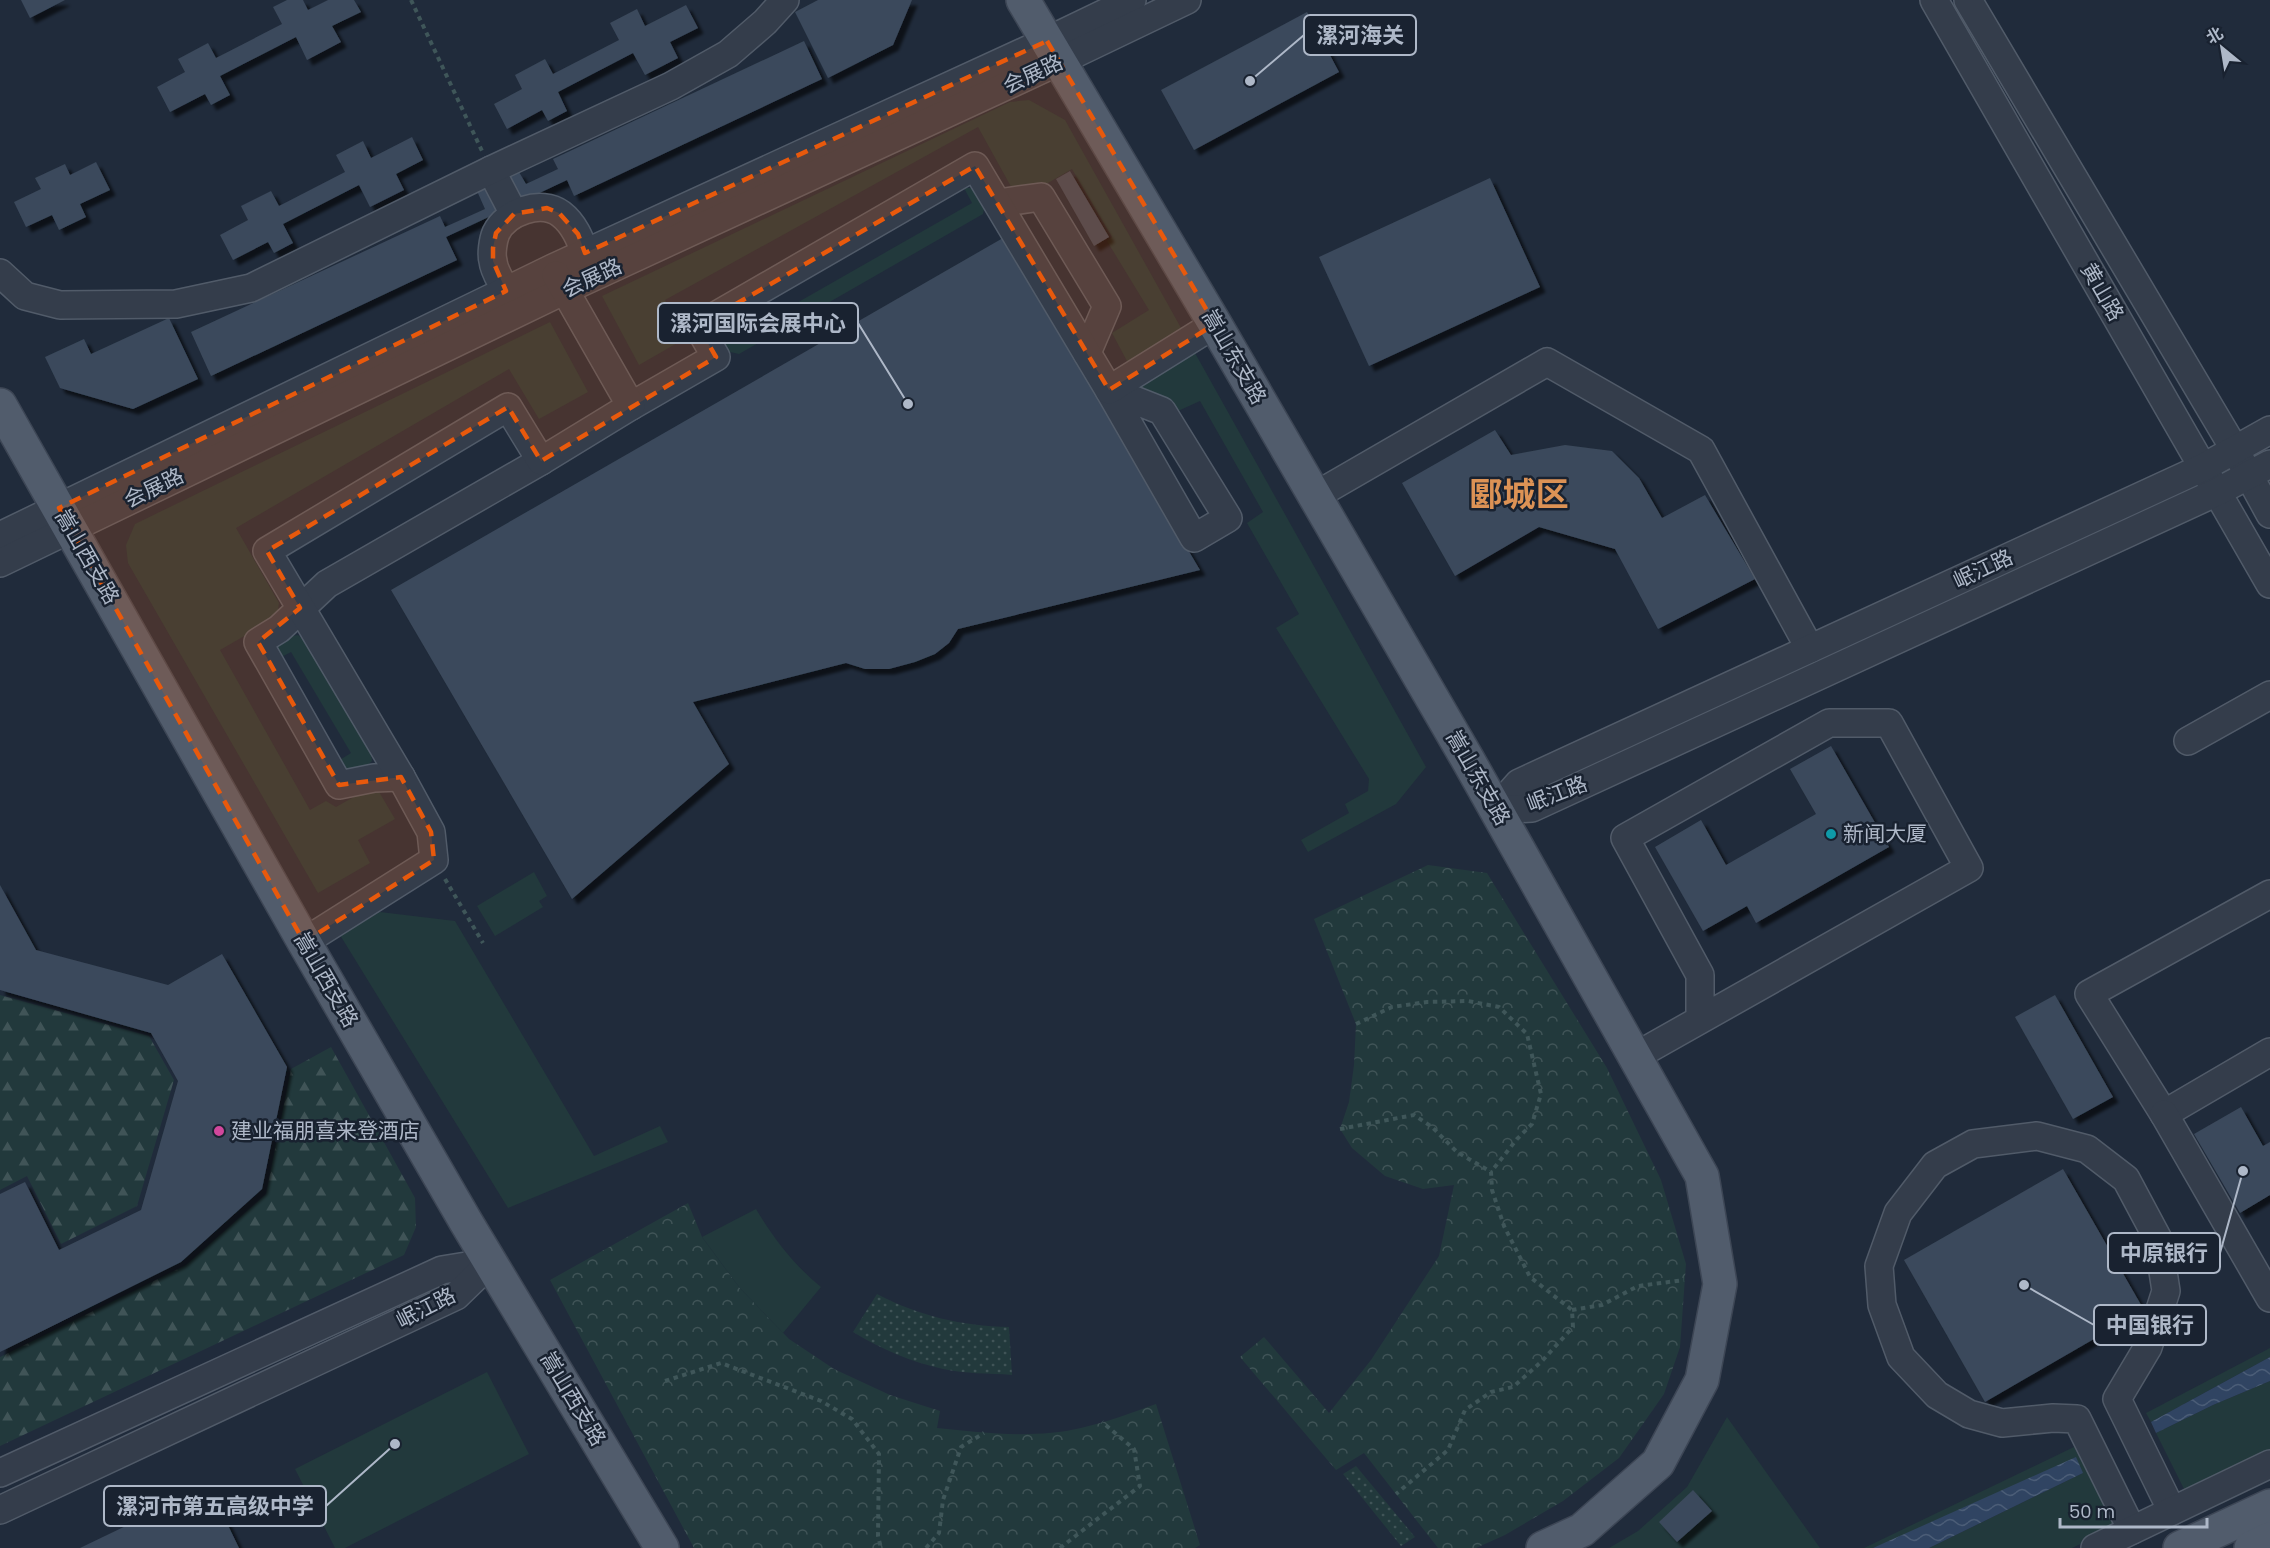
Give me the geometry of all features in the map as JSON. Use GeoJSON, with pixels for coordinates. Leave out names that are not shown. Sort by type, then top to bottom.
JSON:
{"type":"FeatureCollection","features":[{"type":"Feature","properties":{"kind":"main road","name":"嵩山东支路"},"geometry":{"type":"LineString","coordinates":[[1023,0],[1315,496],[1636,1056],[1702,1176],[1720,1284],[1702,1380],[1658,1463],[1582,1530],[1543,1548]]}},
{"type":"Feature","properties":{"kind":"main road","name":"嵩山西支路"},"geometry":{"type":"LineString","coordinates":[[0,405],[304,942],[491,1262],[663,1548]]}},
{"type":"Feature","properties":{"kind":"main road"},"geometry":{"type":"LineString","coordinates":[[2180,1548],[2270,1506]]}},
{"type":"Feature","properties":{"kind":"main road"},"geometry":{"type":"LineString","coordinates":[[2251,1548],[2270,1539]]}},
{"type":"Feature","properties":{"kind":"street"},"geometry":{"type":"LineString","coordinates":[[0,273],[25,296],[60,305],[176,304],[251,288],[491,170],[671,86],[728,54],[765,22],[785,0]]}},
{"type":"Feature","properties":{"kind":"street","name":"会展路"},"geometry":{"type":"LineString","coordinates":[[0,536],[65,518],[559,279],[1054,51],[1132,0]]}},
{"type":"Feature","properties":{"kind":"street","name":"会展路"},"geometry":{"type":"LineString","coordinates":[[0,563],[65,518],[506,291],[559,279],[585,254],[1054,51],[1187,0]]}},
{"type":"Feature","properties":{"kind":"street","name":"黄山路"},"geometry":{"type":"LineString","coordinates":[[1934,0],[2270,584]]}},
{"type":"Feature","properties":{"kind":"street","name":"黄山路"},"geometry":{"type":"LineString","coordinates":[[1968,0],[2235,450],[2260,470],[2270,514]]}},
{"type":"Feature","properties":{"kind":"street"},"geometry":{"type":"LineString","coordinates":[[401,777],[374,778],[339,785],[258,642],[279,629],[327,584],[716,357],[698,326],[975,166],[1109,390],[1194,538],[1228,518],[1162,411],[1109,390]]}},
{"type":"Feature","properties":{"kind":"street"},"geometry":{"type":"LineString","coordinates":[[491,170],[514,214]]}},
{"type":"Feature","properties":{"kind":"street"},"geometry":{"type":"LineString","coordinates":[[998,203],[1041,197],[1107,306],[1087,353]]}},
{"type":"Feature","properties":{"kind":"street"},"geometry":{"type":"LineString","coordinates":[[506,291],[493,261],[493,248],[496,233],[514,214],[529,208],[547,208],[559,213],[578,234],[585,254]]}},
{"type":"Feature","properties":{"kind":"street"},"geometry":{"type":"LineString","coordinates":[[559,279],[631,406]]}},
{"type":"Feature","properties":{"kind":"street"},"geometry":{"type":"LineString","coordinates":[[1109,390],[1215,324]]}},
{"type":"Feature","properties":{"kind":"street"},"geometry":{"type":"LineString","coordinates":[[1315,496],[1547,362],[1701,450],[1810,649]]}},
{"type":"Feature","properties":{"kind":"street"},"geometry":{"type":"LineString","coordinates":[[304,942],[434,860],[431,832],[401,777],[267,551],[508,407],[540,461]]}},
{"type":"Feature","properties":{"kind":"street","name":"岷江路"},"geometry":{"type":"LineString","coordinates":[[1495,810],[1519,783],[2204,467],[2270,430]]}},
{"type":"Feature","properties":{"kind":"street","name":"岷江路"},"geometry":{"type":"LineString","coordinates":[[1495,810],[1532,808],[2217,492],[2260,470]]}},
{"type":"Feature","properties":{"kind":"street"},"geometry":{"type":"LineString","coordinates":[[2188,741],[2270,695]]}},
{"type":"Feature","properties":{"kind":"street"},"geometry":{"type":"LineString","coordinates":[[1636,1056],[1969,868],[1889,723],[1829,723],[1625,838],[1700,975],[1700,1019]]}},
{"type":"Feature","properties":{"kind":"street"},"geometry":{"type":"LineString","coordinates":[[2270,894],[2089,994],[2164,1114],[2270,1298]]}},
{"type":"Feature","properties":{"kind":"street"},"geometry":{"type":"LineString","coordinates":[[2164,1114],[2270,1052]]}},
{"type":"Feature","properties":{"kind":"street"},"geometry":{"type":"LineString","coordinates":[[2132,1530],[2077,1419],[2053,1418],[2002,1423],[1969,1414],[1937,1395],[1901,1357],[1882,1305],[1879,1266],[1898,1213],[1935,1165],[1973,1144],[2037,1136],[2087,1149],[2126,1179],[2158,1239],[2166,1292],[2148,1347],[2116,1399],[2172,1511]]}},
{"type":"Feature","properties":{"kind":"street","name":"岷江路"},"geometry":{"type":"LineString","coordinates":[[0,1473],[442,1270],[491,1262]]}},
{"type":"Feature","properties":{"kind":"street","name":"岷江路"},"geometry":{"type":"LineString","coordinates":[[0,1510],[456,1296],[491,1262]]}},
{"type":"Feature","properties":{"kind":"street"},"geometry":{"type":"LineString","coordinates":[[2095,1548],[2270,1464]]}},
{"type":"Feature","properties":{"kind":"path"},"geometry":{"type":"LineString","coordinates":[[411,0],[491,170]]}},
{"type":"Feature","properties":{"kind":"path"},"geometry":{"type":"LineString","coordinates":[[434,860],[483,943]]}},
{"type":"Feature","properties":{"kind":"path"},"geometry":{"type":"LineString","coordinates":[[1356,1024],[1392,1007],[1427,1002],[1468,1001],[1498,1007],[1527,1034],[1541,1094],[1532,1124],[1517,1138],[1491,1172],[1492,1190],[1504,1226],[1530,1277],[1572,1310],[1602,1305],[1638,1286],[1684,1280]]}},
{"type":"Feature","properties":{"kind":"path"},"geometry":{"type":"LineString","coordinates":[[1340,1129],[1413,1115],[1432,1127],[1457,1152],[1491,1172]]}},
{"type":"Feature","properties":{"kind":"path"},"geometry":{"type":"LineString","coordinates":[[1396,1494],[1448,1450],[1465,1410],[1491,1392],[1513,1387],[1542,1361],[1573,1327],[1572,1310]]}},
{"type":"Feature","properties":{"kind":"path"},"geometry":{"type":"LineString","coordinates":[[665,1381],[721,1363],[821,1401],[852,1419],[879,1454],[878,1536],[881,1548]]}},
{"type":"Feature","properties":{"kind":"path"},"geometry":{"type":"LineString","coordinates":[[1060,1548],[1140,1486],[1134,1449],[1102,1422]]}},
{"type":"Feature","properties":{"kind":"path"},"geometry":{"type":"LineString","coordinates":[[926,1548],[939,1533],[944,1500],[961,1447],[984,1433]]}},
{"type":"Feature","properties":{"kind":"highlighted area"},"geometry":{"type":"Polygon","coordinates":[[[1047,41],[1215,324],[1109,390],[975,166],[698,326],[716,357],[541,461],[508,407],[267,551],[300,608],[258,642],[339,785],[401,777],[431,832],[434,860],[304,942],[59,508],[506,291],[493,261],[493,248],[496,233],[514,214],[547,208],[559,213],[578,234],[585,253],[1047,41]]]}},
{"type":"Feature","properties":{"kind":"green space"},"geometry":{"type":"Polygon","coordinates":[[[1029,100],[1065,120],[1426,767],[1396,804],[1308,852],[1301,840],[1349,813],[1345,804],[1368,791],[1369,779],[1276,628],[1299,614],[1247,523],[1263,512],[1200,401],[1178,411],[1142,389],[1112,333],[1149,310],[1107,241],[1112,237],[1072,169],[1029,194],[1014,192],[978,127],[665,300],[686,338],[639,365],[602,296],[1010,102],[1029,100]]]}},
{"type":"Feature","properties":{"kind":"green space"},"geometry":{"type":"Polygon","coordinates":[[[964,188],[975,188],[986,198],[983,214],[739,354],[726,351],[713,330],[719,322],[730,341],[972,203],[964,188]]]}},
{"type":"Feature","properties":{"kind":"green space"},"geometry":{"type":"Polygon","coordinates":[[[550,322],[588,392],[539,419],[509,369],[236,528],[279,603],[277,617],[220,650],[310,810],[326,801],[336,807],[375,785],[395,819],[358,840],[370,863],[318,893],[128,563],[126,545],[135,524],[550,322]]]}},
{"type":"Feature","properties":{"kind":"green space"},"geometry":{"type":"Polygon","coordinates":[[[298,635],[306,642],[371,752],[372,761],[360,772],[345,772],[335,763],[351,753],[291,652],[274,661],[274,646],[286,637],[298,635]]]}},
{"type":"Feature","properties":{"kind":"green space"},"geometry":{"type":"Polygon","coordinates":[[[1428,865],[1487,873],[1607,1068],[1661,1180],[1686,1264],[1680,1347],[1664,1394],[1619,1458],[1563,1501],[1505,1535],[1476,1548],[1438,1548],[1364,1453],[1336,1470],[1240,1357],[1264,1337],[1329,1413],[1371,1360],[1439,1256],[1454,1185],[1423,1189],[1385,1176],[1352,1148],[1340,1129],[1349,1102],[1356,1024],[1314,919],[1428,865]]]}},
{"type":"Feature","properties":{"kind":"green space"},"geometry":{"type":"Polygon","coordinates":[[[534,872],[547,896],[539,901],[543,907],[495,936],[477,906],[534,872]]]}},
{"type":"Feature","properties":{"kind":"green space"},"geometry":{"type":"Polygon","coordinates":[[[380,912],[455,921],[594,1156],[660,1126],[668,1142],[508,1208],[340,935],[380,912]]]}},
{"type":"Feature","properties":{"kind":"green space"},"geometry":{"type":"Polygon","coordinates":[[[0,995],[149,1036],[174,1080],[137,1206],[61,1244],[27,1176],[0,1190],[0,995]]]}},
{"type":"Feature","properties":{"kind":"green space"},"geometry":{"type":"Polygon","coordinates":[[[331,1047],[415,1198],[416,1227],[404,1255],[0,1446],[0,1357],[186,1265],[266,1194],[291,1069],[331,1047]]]}},
{"type":"Feature","properties":{"kind":"green space"},"geometry":{"type":"Polygon","coordinates":[[[688,1203],[702,1237],[739,1287],[789,1339],[834,1369],[890,1395],[940,1411],[937,1428],[1009,1434],[1045,1433],[1091,1426],[1156,1404],[1200,1545],[1195,1548],[694,1548],[550,1280],[688,1203]]]}},
{"type":"Feature","properties":{"kind":"green space"},"geometry":{"type":"Polygon","coordinates":[[[756,1209],[785,1251],[821,1287],[783,1333],[739,1287],[702,1237],[756,1209]]]}},
{"type":"Feature","properties":{"kind":"green space"},"geometry":{"type":"Polygon","coordinates":[[[877,1294],[925,1314],[941,1318],[974,1325],[1009,1327],[1012,1375],[960,1372],[919,1363],[874,1344],[853,1332],[877,1294]]]}},
{"type":"Feature","properties":{"kind":"green space"},"geometry":{"type":"Polygon","coordinates":[[[2270,1348],[2270,1357],[2151,1422],[2146,1413],[2270,1348]]]}},
{"type":"Feature","properties":{"kind":"green space"},"geometry":{"type":"Polygon","coordinates":[[[487,1372],[529,1454],[345,1548],[335,1548],[295,1469],[487,1372]]]}},
{"type":"Feature","properties":{"kind":"green space"},"geometry":{"type":"Polygon","coordinates":[[[2270,1381],[2270,1451],[2185,1491],[2156,1433],[2213,1405],[2270,1381]]]}},
{"type":"Feature","properties":{"kind":"green space"},"geometry":{"type":"Polygon","coordinates":[[[1727,1417],[1820,1548],[1609,1548],[1638,1531],[1687,1487],[1727,1417]]]}},
{"type":"Feature","properties":{"kind":"green space"},"geometry":{"type":"Polygon","coordinates":[[[2074,1447],[2116,1527],[2072,1548],[1929,1548],[2083,1473],[1873,1548],[1864,1548],[2074,1447]]]}},
{"type":"Feature","properties":{"kind":"green space"},"geometry":{"type":"Polygon","coordinates":[[[1356,1466],[1415,1537],[1401,1546],[1343,1474],[1356,1466]]]}},
{"type":"Feature","properties":{"kind":"water"},"geometry":{"type":"Polygon","coordinates":[[[2270,1357],[2270,1381],[2213,1405],[2156,1433],[2151,1422],[2270,1357]]]}},
{"type":"Feature","properties":{"kind":"water"},"geometry":{"type":"Polygon","coordinates":[[[2076,1457],[2083,1473],[1929,1548],[1873,1548],[2076,1457]]]}},
{"type":"Feature","properties":{"kind":"building"},"geometry":{"type":"Polygon","coordinates":[[[21,0],[65,0],[30,18],[21,0]]]}},
{"type":"Feature","properties":{"kind":"building"},"geometry":{"type":"Polygon","coordinates":[[[287,0],[303,0],[308,10],[328,0],[354,0],[361,12],[332,26],[341,42],[307,60],[296,37],[220,76],[230,95],[211,105],[205,94],[170,112],[157,87],[185,72],[178,59],[208,43],[216,58],[282,24],[273,7],[287,0]]]}},
{"type":"Feature","properties":{"kind":"building"},"geometry":{"type":"Polygon","coordinates":[[[818,0],[912,0],[893,45],[828,78],[795,12],[818,0]]]}},
{"type":"Feature","properties":{"kind":"building"},"geometry":{"type":"Polygon","coordinates":[[[686,5],[698,28],[670,42],[678,58],[645,75],[633,53],[558,92],[567,111],[548,121],[542,110],[507,129],[494,104],[522,89],[515,75],[545,59],[553,74],[619,40],[610,23],[637,9],[645,26],[686,5]]]}},
{"type":"Feature","properties":{"kind":"building"},"geometry":{"type":"Polygon","coordinates":[[[1307,12],[1339,72],[1194,150],[1161,90],[1307,12]]]}},
{"type":"Feature","properties":{"kind":"building"},"geometry":{"type":"Polygon","coordinates":[[[804,41],[822,79],[574,196],[567,180],[446,237],[457,260],[211,376],[191,332],[440,216],[445,227],[485,209],[477,191],[519,172],[526,184],[558,169],[553,159],[804,41]]]}},
{"type":"Feature","properties":{"kind":"building"},"geometry":{"type":"Polygon","coordinates":[[[412,137],[423,160],[396,174],[404,190],[370,207],[359,185],[283,224],[293,243],[274,253],[268,242],[233,260],[220,235],[248,220],[241,206],[271,191],[279,206],[345,172],[336,155],[363,141],[371,158],[412,137]]]}},
{"type":"Feature","properties":{"kind":"building"},"geometry":{"type":"Polygon","coordinates":[[[96,162],[110,190],[80,204],[86,217],[59,230],[52,215],[26,227],[14,202],[41,189],[35,178],[65,164],[70,175],[96,162]]]}},
{"type":"Feature","properties":{"kind":"building"},"geometry":{"type":"Polygon","coordinates":[[[1070,171],[1109,237],[1094,246],[1056,179],[1070,171]]]}},
{"type":"Feature","properties":{"kind":"building"},"geometry":{"type":"Polygon","coordinates":[[[1490,178],[1540,287],[1369,366],[1319,257],[1490,178]]]}},
{"type":"Feature","properties":{"kind":"building"},"geometry":{"type":"Polygon","coordinates":[[[1003,238],[1200,570],[958,629],[949,643],[935,654],[889,669],[865,669],[846,663],[693,702],[729,764],[572,899],[391,590],[1003,238]]]}},
{"type":"Feature","properties":{"kind":"building"},"geometry":{"type":"Polygon","coordinates":[[[169,318],[198,379],[133,409],[60,388],[45,357],[84,339],[91,354],[169,318]]]}},
{"type":"Feature","properties":{"kind":"building"},"geometry":{"type":"Polygon","coordinates":[[[1495,430],[1511,455],[1565,445],[1612,451],[1639,478],[1662,518],[1705,495],[1755,579],[1658,629],[1615,549],[1539,527],[1455,576],[1402,483],[1495,430]]]}},
{"type":"Feature","properties":{"kind":"building","name":"新闻大厦"},"geometry":{"type":"Polygon","coordinates":[[[1831,746],[1889,847],[1756,923],[1747,906],[1703,931],[1655,847],[1701,820],[1726,865],[1816,814],[1790,769],[1831,746]]]}},
{"type":"Feature","properties":{"kind":"building","name":"建业福朋喜来登酒店"},"geometry":{"type":"Polygon","coordinates":[[[0,885],[36,950],[168,985],[222,954],[287,1067],[262,1189],[181,1262],[0,1352],[0,1194],[25,1182],[59,1250],[141,1210],[178,1081],[151,1033],[0,990],[0,885]]]}},
{"type":"Feature","properties":{"kind":"building"},"geometry":{"type":"Polygon","coordinates":[[[2055,995],[2113,1097],[2073,1119],[2015,1017],[2055,995]]]}},
{"type":"Feature","properties":{"kind":"building"},"geometry":{"type":"Polygon","coordinates":[[[2241,1107],[2263,1146],[2270,1142],[2270,1195],[2240,1213],[2194,1134],[2241,1107]]]}},
{"type":"Feature","properties":{"kind":"building"},"geometry":{"type":"Polygon","coordinates":[[[2063,1169],[2144,1310],[1985,1402],[1904,1260],[2063,1169]]]}},
{"type":"Feature","properties":{"kind":"building"},"geometry":{"type":"Polygon","coordinates":[[[209,1486],[239,1548],[80,1548],[209,1486]]]}},
{"type":"Feature","properties":{"kind":"building"},"geometry":{"type":"Polygon","coordinates":[[[1693,1490],[1712,1511],[1677,1542],[1659,1522],[1693,1490]]]}},
{"type":"Feature","properties":{"kind":"place","name":"漯河海关"},"geometry":{"type":"Point","coordinates":[1250,81]}},
{"type":"Feature","properties":{"kind":"place","name":"漯河国际会展中心"},"geometry":{"type":"Point","coordinates":[908,404]}},
{"type":"Feature","properties":{"kind":"place","name":"新闻大厦"},"geometry":{"type":"Point","coordinates":[1831,834]}},
{"type":"Feature","properties":{"kind":"place","name":"建业福朋喜来登酒店"},"geometry":{"type":"Point","coordinates":[219,1131]}},
{"type":"Feature","properties":{"kind":"place","name":"中原银行"},"geometry":{"type":"Point","coordinates":[2243,1171]}},
{"type":"Feature","properties":{"kind":"place","name":"中国银行"},"geometry":{"type":"Point","coordinates":[2024,1285]}},
{"type":"Feature","properties":{"kind":"place","name":"漯河市第五高级中学"},"geometry":{"type":"Point","coordinates":[395,1444]}},
{"type":"Feature","properties":{"kind":"district","name":"郾城区"},"geometry":{"type":"Point","coordinates":[1519,494]}}]}
